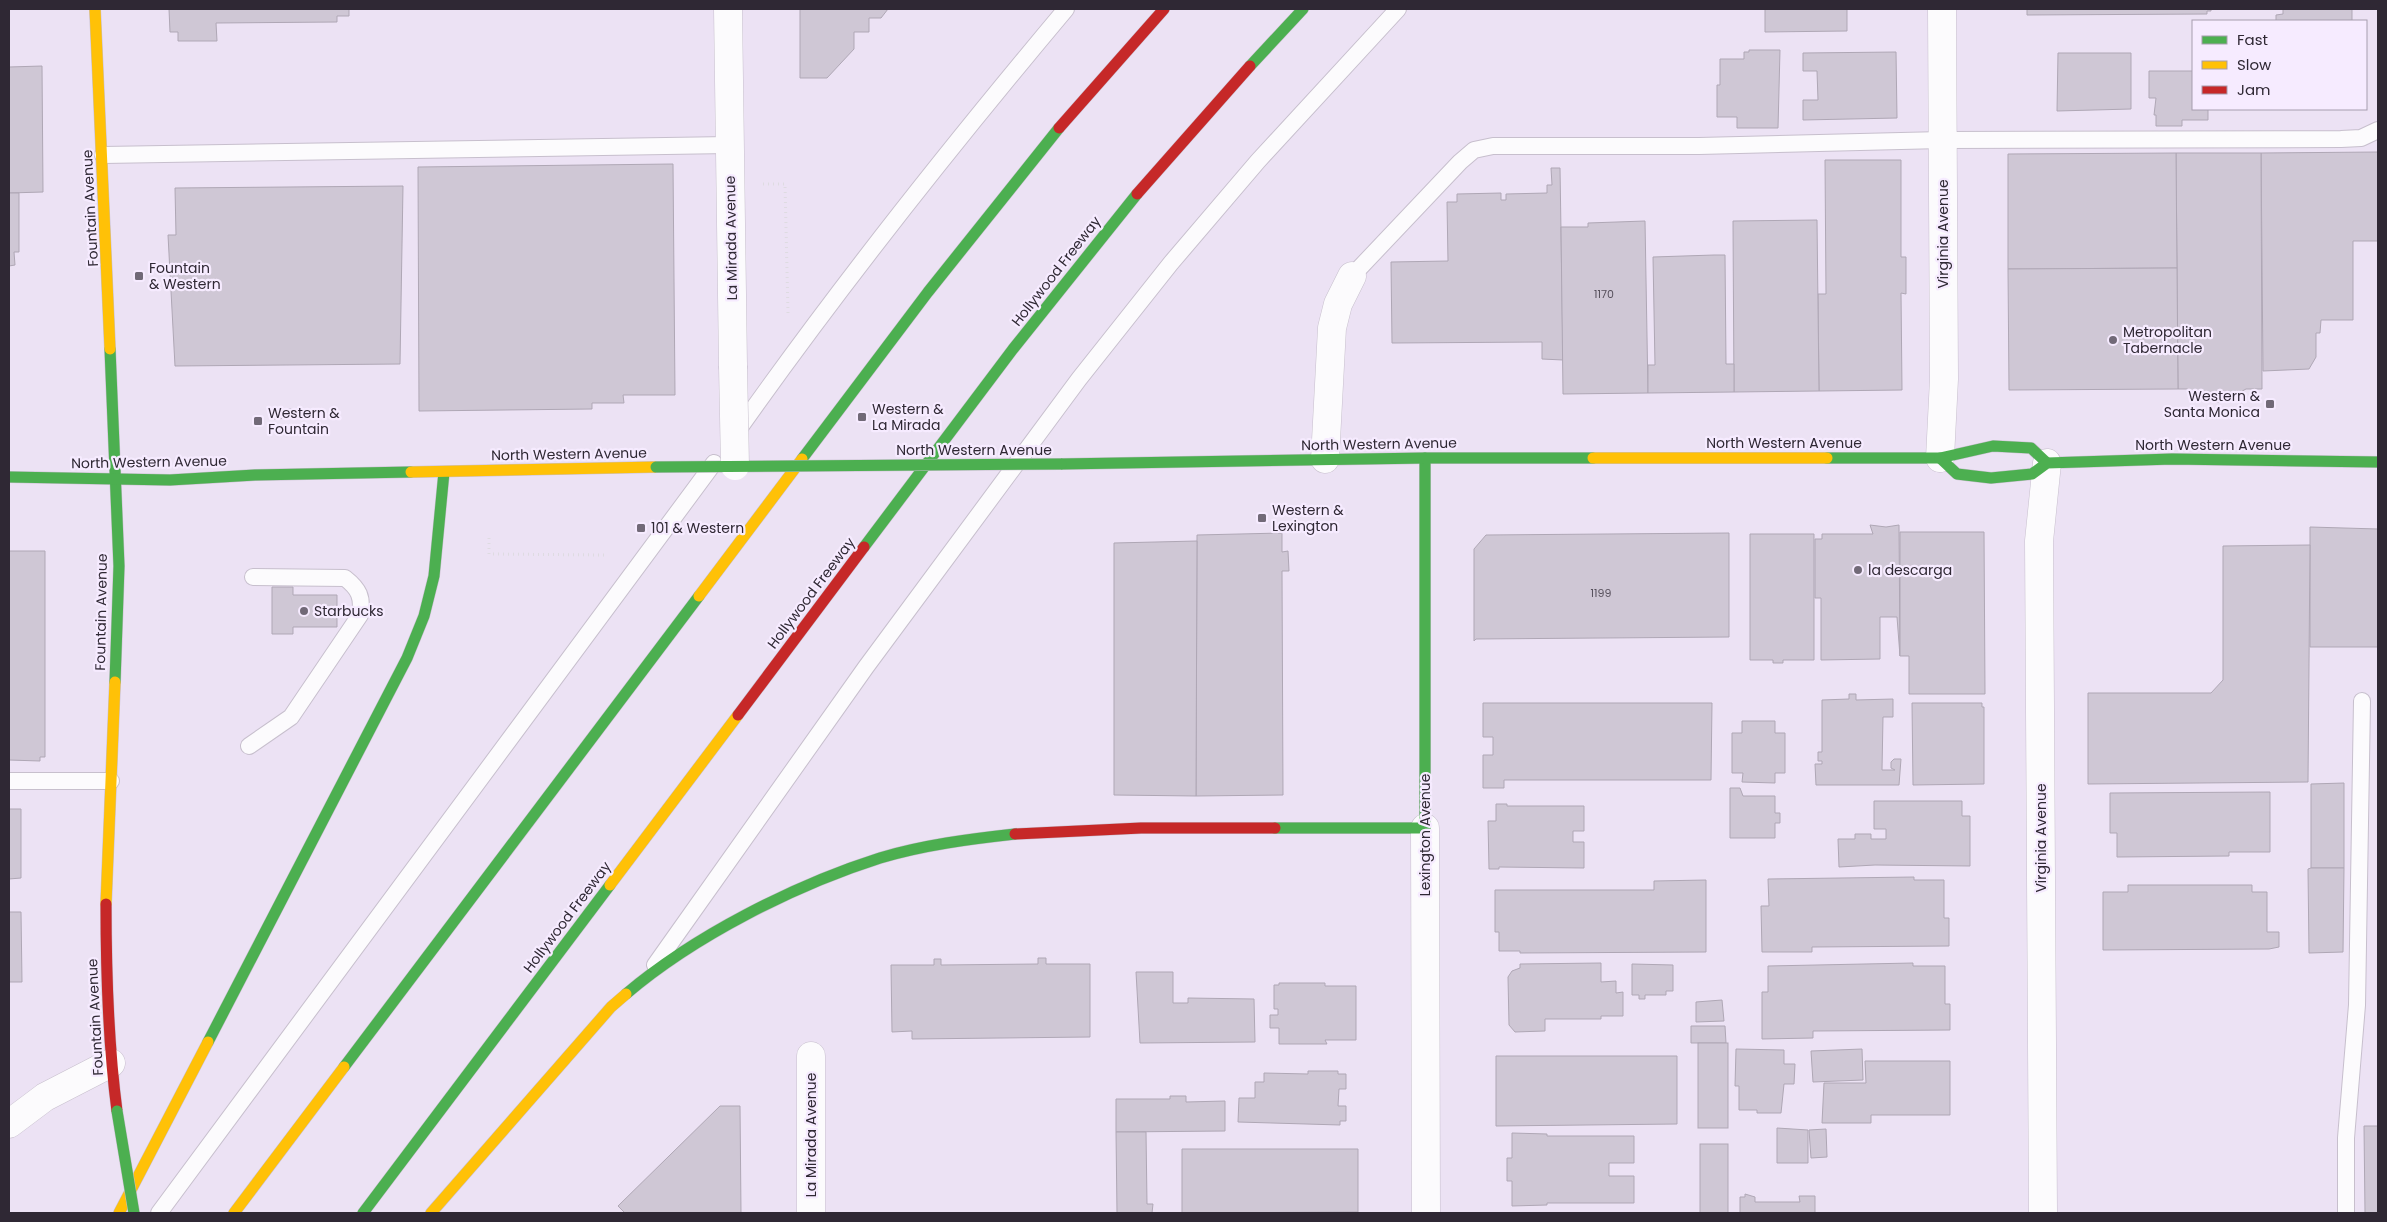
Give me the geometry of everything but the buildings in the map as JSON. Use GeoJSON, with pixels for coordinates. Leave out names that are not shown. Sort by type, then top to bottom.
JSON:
{"type":"FeatureCollection","features":[{"type":"Feature","properties":{"kind":"main road","name":"Fountain Avenue"},"geometry":{"type":"LineString","coordinates":[[96,9],[117,479],[119,566],[106,901],[106,983],[111,1063],[134,1213]]}},
{"type":"Feature","properties":{"kind":"main road"},"geometry":{"type":"LineString","coordinates":[[234,1213],[934,285],[1030,162],[1131,44],[1164,9]]}},
{"type":"Feature","properties":{"kind":"main road","name":"Hollywood Freeway"},"geometry":{"type":"LineString","coordinates":[[363,1213],[1019,342],[1113,222],[1208,111],[1303,9]]}},
{"type":"Feature","properties":{"kind":"main road","name":"North Western Avenue"},"geometry":{"type":"LineString","coordinates":[[9,477],[170,480],[255,475],[656,467],[1061,464],[1425,458],[1940,458],[1993,446],[2031,448],[2047,463]]}},
{"type":"Feature","properties":{"kind":"main road","name":"Lexington Avenue"},"geometry":{"type":"LineString","coordinates":[[1425,458],[1425,828]]}},
{"type":"Feature","properties":{"kind":"main road","name":"North Western Avenue"},"geometry":{"type":"LineString","coordinates":[[1940,458],[1957,474],[1992,478],[2032,474],[2047,463],[2172,459],[2378,462]]}},
{"type":"Feature","properties":{"kind":"main road"},"geometry":{"type":"LineString","coordinates":[[119,1213],[407,658],[424,616],[434,576],[444,472]]}},
{"type":"Feature","properties":{"kind":"main road"},"geometry":{"type":"LineString","coordinates":[[431,1213],[611,1007],[646,977],[723,928],[775,901],[826,878],[881,858],[931,846],[987,837],[1038,832],[1141,828],[1425,828]]}},
{"type":"Feature","properties":{"kind":"street","name":"La Mirada Avenue"},"geometry":{"type":"LineString","coordinates":[[728,9],[735,466]]}},
{"type":"Feature","properties":{"kind":"street","name":"Virginia Avenue"},"geometry":{"type":"LineString","coordinates":[[1940,458],[1944,379],[1942,9]]}},
{"type":"Feature","properties":{"kind":"street"},"geometry":{"type":"LineString","coordinates":[[1325,459],[1332,328],[1338,304],[1352,276]]}},
{"type":"Feature","properties":{"kind":"street","name":"Virginia Avenue"},"geometry":{"type":"LineString","coordinates":[[2043,1213],[2039,541],[2047,463]]}},
{"type":"Feature","properties":{"kind":"street","name":"Lexington Avenue"},"geometry":{"type":"LineString","coordinates":[[1425,828],[1426,1213]]}},
{"type":"Feature","properties":{"kind":"street","name":"La Mirada Avenue"},"geometry":{"type":"LineString","coordinates":[[811,1213],[812,1056]]}},
{"type":"Feature","properties":{"kind":"street"},"geometry":{"type":"LineString","coordinates":[[9,1124],[45,1097],[111,1063]]}},
{"type":"Feature","properties":{"kind":"lane"},"geometry":{"type":"LineString","coordinates":[[159,1213],[734,436],[788,359],[969,124],[1066,9]]}},
{"type":"Feature","properties":{"kind":"lane"},"geometry":{"type":"LineString","coordinates":[[646,977],[866,667],[1079,379],[1171,263],[1233,190],[1398,9]]}},
{"type":"Feature","properties":{"kind":"lane"},"geometry":{"type":"LineString","coordinates":[[1352,276],[1474,150],[1492,146],[1699,146],[1942,140],[2341,139],[2360,138],[2378,130]]}},
{"type":"Feature","properties":{"kind":"lane"},"geometry":{"type":"LineString","coordinates":[[102,155],[730,145]]}},
{"type":"Feature","properties":{"kind":"lane"},"geometry":{"type":"LineString","coordinates":[[249,746],[291,717],[360,615],[362,600],[356,586],[345,578],[253,577]]}},
{"type":"Feature","properties":{"kind":"lane"},"geometry":{"type":"LineString","coordinates":[[2346,1213],[2346,1138],[2357,1005],[2362,701]]}},
{"type":"Feature","properties":{"kind":"lane"},"geometry":{"type":"LineString","coordinates":[[9,781],[111,781]]}},
{"type":"Feature","properties":{"kind":"path"},"geometry":{"type":"LineString","coordinates":[[785,184],[788,359]]}},
{"type":"Feature","properties":{"kind":"path"},"geometry":{"type":"LineString","coordinates":[[489,538],[489,554],[604,555]]}},
{"type":"Feature","properties":{"kind":"traffic: fast"},"geometry":{"type":"LineString","coordinates":[[1250,66],[1303,9]]}},
{"type":"Feature","properties":{"kind":"traffic: fast"},"geometry":{"type":"LineString","coordinates":[[802,459],[928,292],[1059,128]]}},
{"type":"Feature","properties":{"kind":"traffic: fast"},"geometry":{"type":"LineString","coordinates":[[864,547],[1013,349],[1137,194]]}},
{"type":"Feature","properties":{"kind":"traffic: fast"},"geometry":{"type":"LineString","coordinates":[[110,349],[119,566],[115,682]]}},
{"type":"Feature","properties":{"kind":"traffic: fast"},"geometry":{"type":"LineString","coordinates":[[1827,458],[1940,458],[1993,446],[2031,448],[2047,463]]}},
{"type":"Feature","properties":{"kind":"traffic: fast"},"geometry":{"type":"LineString","coordinates":[[1425,458],[1425,828]]}},
{"type":"Feature","properties":{"kind":"traffic: fast"},"geometry":{"type":"LineString","coordinates":[[1061,464],[1425,458],[1593,458]]}},
{"type":"Feature","properties":{"kind":"traffic: fast"},"geometry":{"type":"LineString","coordinates":[[1940,458],[1957,474],[1991,478],[2032,474],[2047,463],[2172,459],[2378,462]]}},
{"type":"Feature","properties":{"kind":"traffic: fast"},"geometry":{"type":"LineString","coordinates":[[656,467],[1061,464]]}},
{"type":"Feature","properties":{"kind":"traffic: fast"},"geometry":{"type":"LineString","coordinates":[[9,477],[170,480],[255,475],[411,472]]}},
{"type":"Feature","properties":{"kind":"traffic: fast"},"geometry":{"type":"LineString","coordinates":[[208,1042],[407,658],[424,616],[434,576],[444,472]]}},
{"type":"Feature","properties":{"kind":"traffic: fast"},"geometry":{"type":"LineString","coordinates":[[344,1067],[699,596]]}},
{"type":"Feature","properties":{"kind":"traffic: fast"},"geometry":{"type":"LineString","coordinates":[[1275,828],[1425,828]]}},
{"type":"Feature","properties":{"kind":"traffic: fast"},"geometry":{"type":"LineString","coordinates":[[626,994],[682,952],[747,914],[814,882],[896,853],[947,843],[1015,834]]}},
{"type":"Feature","properties":{"kind":"traffic: fast"},"geometry":{"type":"LineString","coordinates":[[363,1213],[610,885]]}},
{"type":"Feature","properties":{"kind":"traffic: fast"},"geometry":{"type":"LineString","coordinates":[[117,1111],[134,1213]]}},
{"type":"Feature","properties":{"kind":"traffic: slow"},"geometry":{"type":"LineString","coordinates":[[95,9],[110,349]]}},
{"type":"Feature","properties":{"kind":"traffic: slow"},"geometry":{"type":"LineString","coordinates":[[1593,458],[1827,458]]}},
{"type":"Feature","properties":{"kind":"traffic: slow"},"geometry":{"type":"LineString","coordinates":[[699,596],[802,459]]}},
{"type":"Feature","properties":{"kind":"traffic: slow"},"geometry":{"type":"LineString","coordinates":[[411,472],[656,467]]}},
{"type":"Feature","properties":{"kind":"traffic: slow"},"geometry":{"type":"LineString","coordinates":[[106,904],[115,682]]}},
{"type":"Feature","properties":{"kind":"traffic: slow"},"geometry":{"type":"LineString","coordinates":[[610,885],[738,715]]}},
{"type":"Feature","properties":{"kind":"traffic: slow"},"geometry":{"type":"LineString","coordinates":[[431,1213],[611,1007],[626,994]]}},
{"type":"Feature","properties":{"kind":"traffic: slow"},"geometry":{"type":"LineString","coordinates":[[119,1213],[208,1042]]}},
{"type":"Feature","properties":{"kind":"traffic: slow"},"geometry":{"type":"LineString","coordinates":[[234,1213],[344,1067]]}},
{"type":"Feature","properties":{"kind":"traffic: jam"},"geometry":{"type":"LineString","coordinates":[[1059,128],[1164,9]]}},
{"type":"Feature","properties":{"kind":"traffic: jam"},"geometry":{"type":"LineString","coordinates":[[1137,194],[1250,66]]}},
{"type":"Feature","properties":{"kind":"traffic: jam"},"geometry":{"type":"LineString","coordinates":[[738,715],[864,547]]}},
{"type":"Feature","properties":{"kind":"traffic: jam"},"geometry":{"type":"LineString","coordinates":[[1015,834],[1141,828],[1275,828]]}},
{"type":"Feature","properties":{"kind":"traffic: jam"},"geometry":{"type":"LineString","coordinates":[[106,904],[108,1008],[117,1111]]}},
{"type":"Feature","properties":{"kind":"place","name":"Fountain & Western"},"geometry":{"type":"Point","coordinates":[139,276]}},
{"type":"Feature","properties":{"kind":"place","name":"Metropolitan Tabernacle"},"geometry":{"type":"Point","coordinates":[2113,340]}},
{"type":"Feature","properties":{"kind":"place","name":"Western & Santa Monica"},"geometry":{"type":"Point","coordinates":[2270,404]}},
{"type":"Feature","properties":{"kind":"place","name":"Western & La Mirada"},"geometry":{"type":"Point","coordinates":[862,417]}},
{"type":"Feature","properties":{"kind":"place","name":"Western & Fountain"},"geometry":{"type":"Point","coordinates":[258,421]}},
{"type":"Feature","properties":{"kind":"place","name":"Western & Lexington"},"geometry":{"type":"Point","coordinates":[1262,518]}},
{"type":"Feature","properties":{"kind":"place","name":"101 & Western"},"geometry":{"type":"Point","coordinates":[641,528]}},
{"type":"Feature","properties":{"kind":"place","name":"la descarga"},"geometry":{"type":"Point","coordinates":[1858,570]}},
{"type":"Feature","properties":{"kind":"place","name":"Starbucks"},"geometry":{"type":"Point","coordinates":[304,611]}}]}
